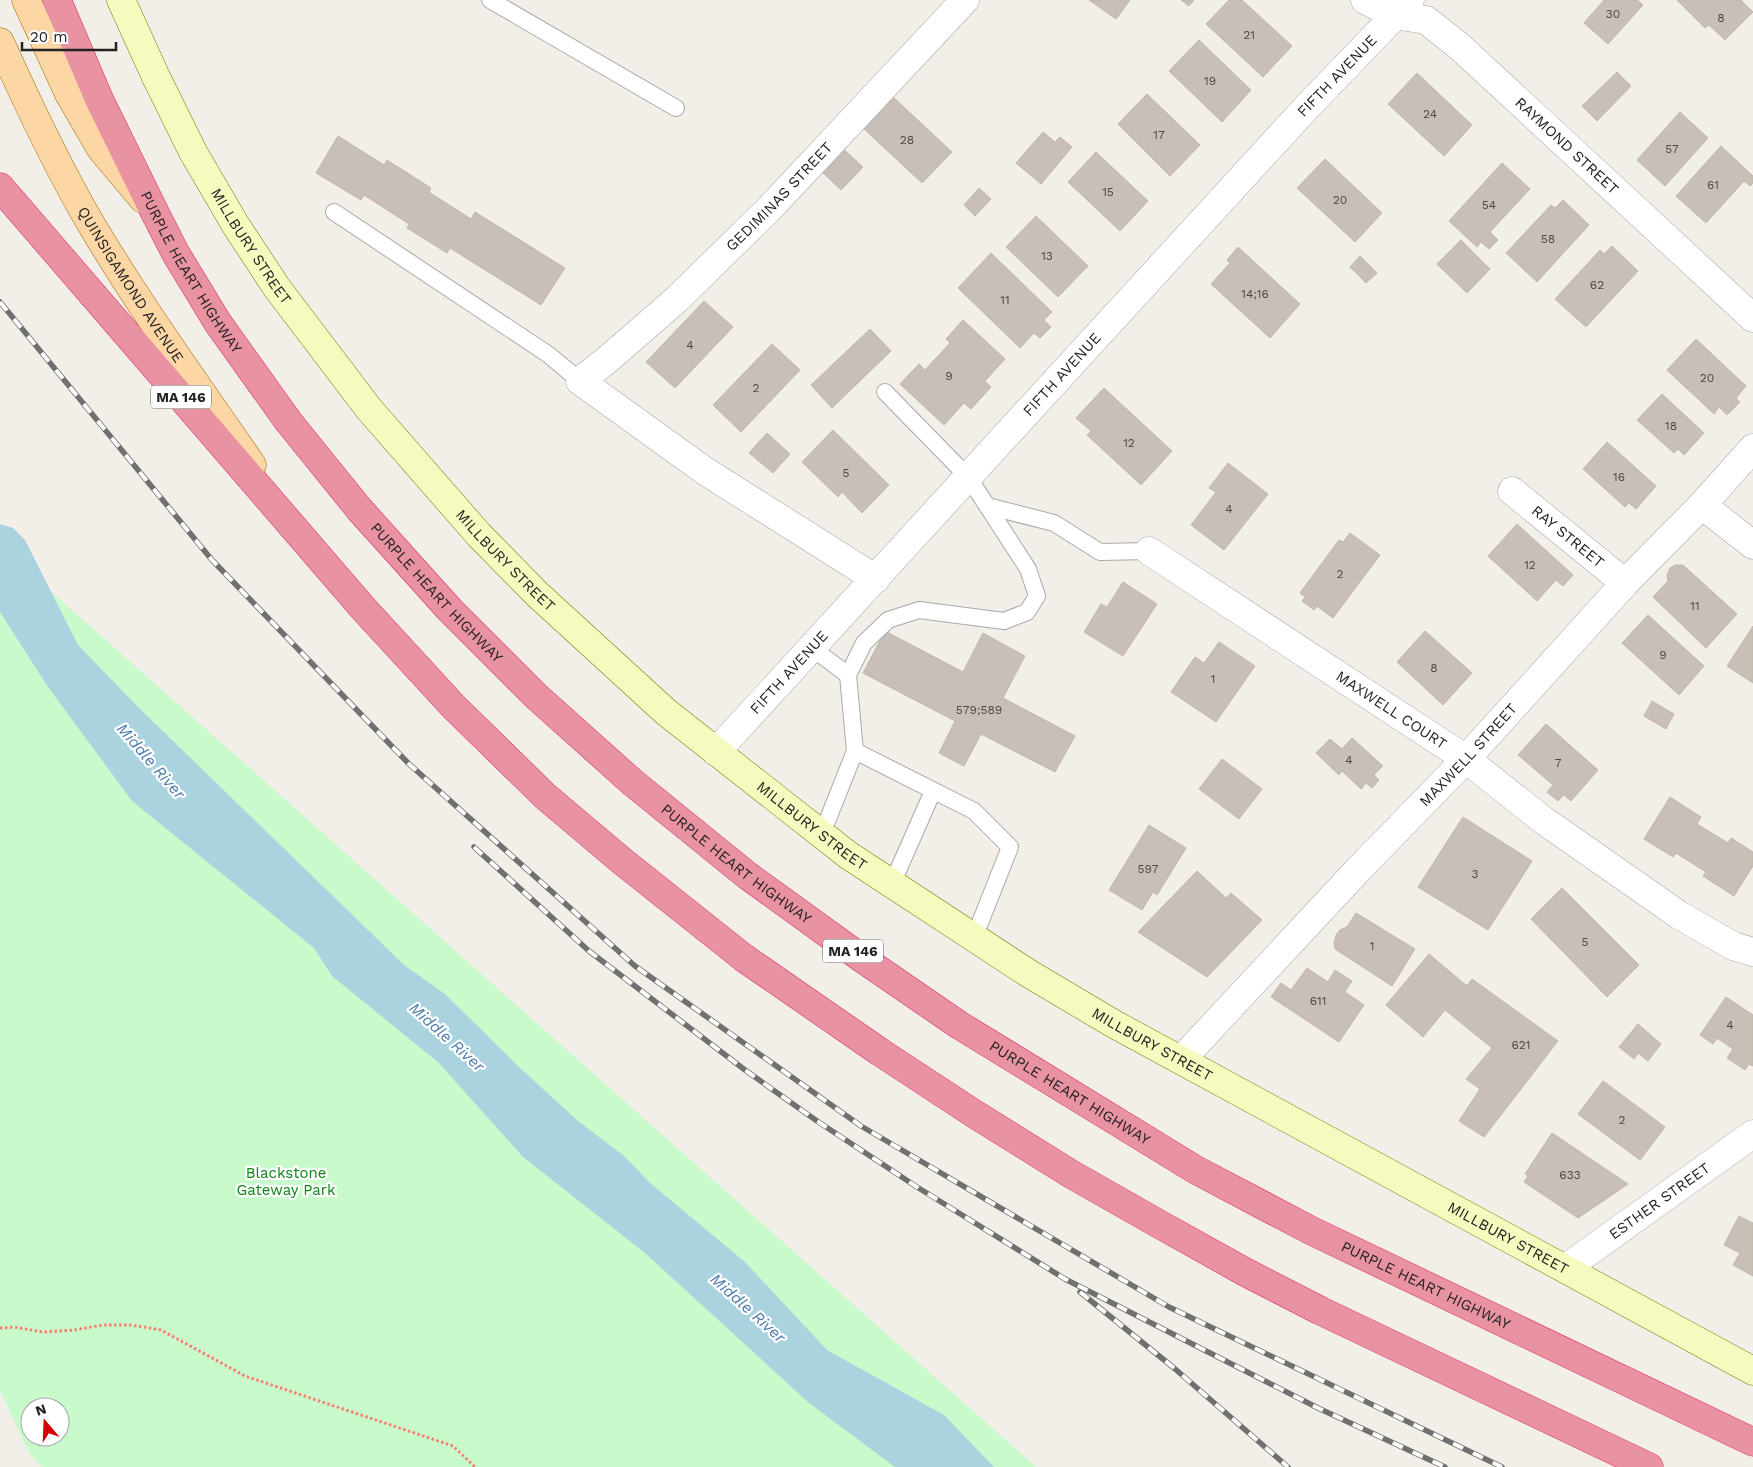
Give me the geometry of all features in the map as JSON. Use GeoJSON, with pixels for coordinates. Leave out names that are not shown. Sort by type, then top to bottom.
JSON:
{"type":"FeatureCollection","features":[{"type":"Feature","properties":{"kind":"highway","name":"PURPLE HEART HIGHWAY"},"geometry":{"type":"LineString","coordinates":[[57,0],[99,99],[176,254],[218,323],[288,421],[360,510],[450,610],[536,696],[632,782],[748,876],[860,957],[959,1025],[1196,1170],[1310,1230],[1753,1442]]}},
{"type":"Feature","properties":{"kind":"highway","name":"MA 146"},"geometry":{"type":"LineString","coordinates":[[0,187],[362,607],[453,706],[545,796],[622,861],[744,958],[880,1052],[1071,1174],[1245,1272],[1321,1311],[1649,1467]]}},
{"type":"Feature","properties":{"kind":"main road"},"geometry":{"type":"LineString","coordinates":[[26,0],[69,94],[101,149],[154,212]]}},
{"type":"Feature","properties":{"kind":"main road","name":"MILLBURY STREET"},"geometry":{"type":"LineString","coordinates":[[121,0],[156,78],[189,144],[235,224],[277,288],[370,409],[422,472],[479,535],[537,594],[666,712],[848,855],[974,938],[1096,1013],[1753,1371]]}},
{"type":"Feature","properties":{"kind":"main road","name":"QUINSIGAMOND AVENUE"},"geometry":{"type":"LineString","coordinates":[[0,42],[31,110],[84,212],[171,350],[285,512],[362,607]]}},
{"type":"Feature","properties":{"kind":"street","name":"GEDIMINAS STREET"},"geometry":{"type":"LineString","coordinates":[[580,381],[608,360],[676,300],[770,208],[965,0]]}},
{"type":"Feature","properties":{"kind":"street","name":"RAYMOND STREET"},"geometry":{"type":"LineString","coordinates":[[1365,0],[1403,7],[1426,20],[1459,46],[1753,318]]}},
{"type":"Feature","properties":{"kind":"street","name":"FIFTH AVENUE"},"geometry":{"type":"LineString","coordinates":[[716,752],[1305,109],[1403,7]]}},
{"type":"Feature","properties":{"kind":"street"},"geometry":{"type":"LineString","coordinates":[[580,381],[705,470],[876,579]]}},
{"type":"Feature","properties":{"kind":"street","name":"MAXWELL STREET"},"geometry":{"type":"LineString","coordinates":[[1181,1060],[1356,872],[1466,758],[1625,583],[1702,505],[1753,448]]}},
{"type":"Feature","properties":{"kind":"street","name":"RAY STREET"},"geometry":{"type":"LineString","coordinates":[[1512,491],[1625,583]]}},
{"type":"Feature","properties":{"kind":"street"},"geometry":{"type":"LineString","coordinates":[[1702,505],[1753,544]]}},
{"type":"Feature","properties":{"kind":"street","name":"MAXWELL COURT"},"geometry":{"type":"LineString","coordinates":[[1149,550],[1466,758],[1543,820],[1679,915],[1741,948]]}},
{"type":"Feature","properties":{"kind":"street","name":"ESTHER STREET"},"geometry":{"type":"LineString","coordinates":[[1566,1268],[1753,1134]]}},
{"type":"Feature","properties":{"kind":"lane"},"geometry":{"type":"LineString","coordinates":[[490,0],[676,108]]}},
{"type":"Feature","properties":{"kind":"lane"},"geometry":{"type":"LineString","coordinates":[[334,212],[549,355],[580,381]]}},
{"type":"Feature","properties":{"kind":"lane"},"geometry":{"type":"LineString","coordinates":[[822,834],[856,751],[848,675],[864,643],[888,620],[919,610],[1004,621],[1026,612],[1037,596],[1028,569],[969,478],[885,392]]}},
{"type":"Feature","properties":{"kind":"lane"},"geometry":{"type":"LineString","coordinates":[[987,506],[1054,523],[1100,552],[1149,550]]}},
{"type":"Feature","properties":{"kind":"lane"},"geometry":{"type":"LineString","coordinates":[[812,648],[848,675]]}},
{"type":"Feature","properties":{"kind":"lane"},"geometry":{"type":"LineString","coordinates":[[856,751],[974,811],[1010,847],[974,938]]}},
{"type":"Feature","properties":{"kind":"lane"},"geometry":{"type":"LineString","coordinates":[[892,884],[933,791]]}},
{"type":"Feature","properties":{"kind":"path"},"geometry":{"type":"LineString","coordinates":[[0,1328],[14,1327],[43,1332],[74,1330],[103,1325],[130,1325],[161,1330],[245,1376],[453,1446],[475,1467]]}},
{"type":"Feature","properties":{"kind":"green space","name":"Blackstone Gateway Park"},"geometry":{"type":"Polygon","coordinates":[[[0,546],[1036,1467],[42,1467],[29,1453],[26,1447],[70,1447],[70,1397],[20,1397],[20,1433],[0,1390],[0,546]]]}},
{"type":"Feature","properties":{"kind":"water","name":"Middle River"},"geometry":{"type":"Polygon","coordinates":[[[0,524],[13,528],[25,540],[78,645],[138,707],[404,965],[445,994],[519,1067],[578,1121],[624,1156],[650,1183],[745,1262],[827,1350],[944,1415],[994,1467],[895,1467],[809,1403],[645,1253],[523,1157],[439,1063],[332,976],[314,948],[132,801],[48,687],[0,612],[0,524]]]}},
{"type":"Feature","properties":{"kind":"building"},"geometry":{"type":"Polygon","coordinates":[[[1089,0],[1130,0],[1116,19],[1089,0]]]}},
{"type":"Feature","properties":{"kind":"building"},"geometry":{"type":"Polygon","coordinates":[[[1181,0],[1194,0],[1189,6],[1181,0]]]}},
{"type":"Feature","properties":{"kind":"building"},"geometry":{"type":"Polygon","coordinates":[[[1229,0],[1242,0],[1292,46],[1263,77],[1206,24],[1229,0]]]}},
{"type":"Feature","properties":{"kind":"building"},"geometry":{"type":"Polygon","coordinates":[[[1604,0],[1637,0],[1643,5],[1608,44],[1584,23],[1604,0]]]}},
{"type":"Feature","properties":{"kind":"building"},"geometry":{"type":"Polygon","coordinates":[[[1677,0],[1741,0],[1753,12],[1725,40],[1709,25],[1705,28],[1677,0]]]}},
{"type":"Feature","properties":{"kind":"building"},"geometry":{"type":"Polygon","coordinates":[[[1199,40],[1251,90],[1222,122],[1169,71],[1199,40]]]}},
{"type":"Feature","properties":{"kind":"building"},"geometry":{"type":"Polygon","coordinates":[[[1617,72],[1631,86],[1597,121],[1582,106],[1617,72]]]}},
{"type":"Feature","properties":{"kind":"building"},"geometry":{"type":"Polygon","coordinates":[[[1417,73],[1472,125],[1444,156],[1388,104],[1417,73]]]}},
{"type":"Feature","properties":{"kind":"building"},"geometry":{"type":"Polygon","coordinates":[[[1147,94],[1200,145],[1170,176],[1118,124],[1147,94]]]}},
{"type":"Feature","properties":{"kind":"building"},"geometry":{"type":"Polygon","coordinates":[[[892,96],[952,152],[922,183],[863,128],[892,96]]]}},
{"type":"Feature","properties":{"kind":"building"},"geometry":{"type":"Polygon","coordinates":[[[1680,112],[1708,138],[1665,186],[1637,160],[1680,112]]]}},
{"type":"Feature","properties":{"kind":"building"},"geometry":{"type":"Polygon","coordinates":[[[1043,132],[1055,142],[1060,137],[1072,147],[1041,184],[1016,163],[1043,132]]]}},
{"type":"Feature","properties":{"kind":"building"},"geometry":{"type":"Polygon","coordinates":[[[338,136],[384,165],[387,160],[431,188],[429,192],[471,219],[475,212],[565,268],[541,305],[450,248],[447,253],[407,228],[409,224],[364,195],[361,200],[316,173],[338,136]]]}},
{"type":"Feature","properties":{"kind":"building"},"geometry":{"type":"Polygon","coordinates":[[[840,146],[863,167],[841,190],[818,168],[840,146]]]}},
{"type":"Feature","properties":{"kind":"building"},"geometry":{"type":"Polygon","coordinates":[[[1721,146],[1753,176],[1753,183],[1750,186],[1744,181],[1706,223],[1676,196],[1721,146]]]}},
{"type":"Feature","properties":{"kind":"building"},"geometry":{"type":"Polygon","coordinates":[[[1096,152],[1148,201],[1120,231],[1068,182],[1096,152]]]}},
{"type":"Feature","properties":{"kind":"building"},"geometry":{"type":"Polygon","coordinates":[[[1325,159],[1382,213],[1355,242],[1297,188],[1325,159]]]}},
{"type":"Feature","properties":{"kind":"building"},"geometry":{"type":"Polygon","coordinates":[[[1502,163],[1530,189],[1490,232],[1498,240],[1489,249],[1481,242],[1477,247],[1449,221],[1502,163]]]}},
{"type":"Feature","properties":{"kind":"building"},"geometry":{"type":"Polygon","coordinates":[[[979,188],[991,199],[975,216],[964,205],[979,188]]]}},
{"type":"Feature","properties":{"kind":"building"},"geometry":{"type":"Polygon","coordinates":[[[1563,200],[1589,225],[1537,282],[1506,253],[1551,205],[1555,208],[1563,200]]]}},
{"type":"Feature","properties":{"kind":"building"},"geometry":{"type":"Polygon","coordinates":[[[1036,216],[1088,266],[1058,297],[1006,247],[1036,216]]]}},
{"type":"Feature","properties":{"kind":"building"},"geometry":{"type":"Polygon","coordinates":[[[1461,240],[1490,269],[1467,293],[1437,264],[1461,240]]]}},
{"type":"Feature","properties":{"kind":"building"},"geometry":{"type":"Polygon","coordinates":[[[1612,246],[1638,271],[1586,327],[1555,299],[1600,250],[1604,254],[1612,246]]]}},
{"type":"Feature","properties":{"kind":"building"},"geometry":{"type":"Polygon","coordinates":[[[1238,247],[1300,304],[1270,338],[1211,284],[1230,263],[1227,260],[1238,247]]]}},
{"type":"Feature","properties":{"kind":"building"},"geometry":{"type":"Polygon","coordinates":[[[991,253],[1052,312],[1044,320],[1051,327],[1040,338],[1034,333],[1020,348],[958,288],[991,253]]]}},
{"type":"Feature","properties":{"kind":"building"},"geometry":{"type":"Polygon","coordinates":[[[1360,256],[1377,273],[1366,283],[1350,267],[1360,256]]]}},
{"type":"Feature","properties":{"kind":"building"},"geometry":{"type":"Polygon","coordinates":[[[704,301],[733,327],[675,388],[646,362],[704,301]]]}},
{"type":"Feature","properties":{"kind":"building"},"geometry":{"type":"Polygon","coordinates":[[[963,320],[1005,359],[985,381],[991,387],[971,409],[964,403],[944,425],[900,384],[919,364],[925,370],[950,343],[946,339],[963,320]]]}},
{"type":"Feature","properties":{"kind":"building"},"geometry":{"type":"Polygon","coordinates":[[[870,329],[891,351],[832,408],[811,385],[870,329]]]}},
{"type":"Feature","properties":{"kind":"building"},"geometry":{"type":"Polygon","coordinates":[[[1696,339],[1746,386],[1736,398],[1740,402],[1727,415],[1719,407],[1714,414],[1667,370],[1696,339]]]}},
{"type":"Feature","properties":{"kind":"building"},"geometry":{"type":"Polygon","coordinates":[[[772,344],[800,370],[741,432],[713,405],[772,344]]]}},
{"type":"Feature","properties":{"kind":"building"},"geometry":{"type":"Polygon","coordinates":[[[1104,388],[1172,451],[1141,485],[1087,435],[1091,431],[1076,418],[1104,388]]]}},
{"type":"Feature","properties":{"kind":"building"},"geometry":{"type":"Polygon","coordinates":[[[1662,394],[1704,433],[1684,455],[1678,449],[1674,453],[1637,420],[1662,394]]]}},
{"type":"Feature","properties":{"kind":"building"},"geometry":{"type":"Polygon","coordinates":[[[833,430],[889,485],[862,513],[842,492],[838,497],[802,462],[833,430]]]}},
{"type":"Feature","properties":{"kind":"building"},"geometry":{"type":"Polygon","coordinates":[[[767,433],[790,454],[773,473],[749,453],[767,433]]]}},
{"type":"Feature","properties":{"kind":"building"},"geometry":{"type":"Polygon","coordinates":[[[1607,442],[1656,486],[1636,509],[1629,503],[1625,507],[1583,469],[1607,442]]]}},
{"type":"Feature","properties":{"kind":"building"},"geometry":{"type":"Polygon","coordinates":[[[1228,463],[1268,494],[1224,550],[1191,525],[1216,492],[1209,488],[1228,463]]]}},
{"type":"Feature","properties":{"kind":"building"},"geometry":{"type":"Polygon","coordinates":[[[1517,524],[1573,575],[1563,586],[1556,580],[1537,601],[1488,556],[1517,524]]]}},
{"type":"Feature","properties":{"kind":"building"},"geometry":{"type":"Polygon","coordinates":[[[1350,533],[1380,555],[1333,618],[1317,606],[1314,610],[1302,601],[1305,597],[1300,593],[1339,540],[1343,542],[1350,533]]]}},
{"type":"Feature","properties":{"kind":"building"},"geometry":{"type":"Polygon","coordinates":[[[1675,565],[1683,565],[1737,614],[1706,648],[1653,597],[1668,581],[1667,575],[1670,568],[1675,565]]]}},
{"type":"Feature","properties":{"kind":"building"},"geometry":{"type":"Polygon","coordinates":[[[1123,582],[1157,604],[1123,656],[1084,632],[1101,604],[1107,607],[1123,582]]]}},
{"type":"Feature","properties":{"kind":"building"},"geometry":{"type":"Polygon","coordinates":[[[1648,615],[1704,666],[1679,695],[1622,643],[1648,615]]]}},
{"type":"Feature","properties":{"kind":"building"},"geometry":{"type":"Polygon","coordinates":[[[1753,626],[1753,683],[1727,666],[1753,626]]]}},
{"type":"Feature","properties":{"kind":"building"},"geometry":{"type":"Polygon","coordinates":[[[885,631],[963,672],[983,633],[1025,656],[1003,698],[1075,736],[1055,772],[981,734],[964,766],[939,753],[955,721],[863,673],[885,631]]]}},
{"type":"Feature","properties":{"kind":"building"},"geometry":{"type":"Polygon","coordinates":[[[1425,631],[1472,673],[1443,705],[1397,662],[1425,631]]]}},
{"type":"Feature","properties":{"kind":"building"},"geometry":{"type":"Polygon","coordinates":[[[1219,642],[1255,666],[1216,722],[1171,692],[1195,657],[1204,663],[1219,642]]]}},
{"type":"Feature","properties":{"kind":"building"},"geometry":{"type":"Polygon","coordinates":[[[1652,701],[1674,714],[1666,729],[1644,716],[1652,701]]]}},
{"type":"Feature","properties":{"kind":"building"},"geometry":{"type":"Polygon","coordinates":[[[1546,724],[1598,770],[1571,801],[1564,795],[1558,801],[1547,792],[1553,785],[1518,755],[1546,724]]]}},
{"type":"Feature","properties":{"kind":"building"},"geometry":{"type":"Polygon","coordinates":[[[1352,738],[1383,766],[1374,775],[1379,780],[1372,788],[1366,783],[1361,789],[1342,771],[1339,775],[1316,753],[1330,739],[1342,749],[1352,738]]]}},
{"type":"Feature","properties":{"kind":"building"},"geometry":{"type":"Polygon","coordinates":[[[1222,759],[1262,789],[1239,819],[1199,789],[1222,759]]]}},
{"type":"Feature","properties":{"kind":"building"},"geometry":{"type":"Polygon","coordinates":[[[1670,797],[1701,817],[1697,824],[1728,843],[1731,838],[1753,852],[1753,866],[1734,896],[1703,876],[1706,872],[1676,853],[1673,857],[1644,839],[1670,797]]]}},
{"type":"Feature","properties":{"kind":"building"},"geometry":{"type":"Polygon","coordinates":[[[1463,817],[1532,861],[1488,930],[1418,887],[1463,817]]]}},
{"type":"Feature","properties":{"kind":"building"},"geometry":{"type":"Polygon","coordinates":[[[1149,825],[1186,848],[1157,895],[1153,892],[1142,910],[1109,890],[1149,825]]]}},
{"type":"Feature","properties":{"kind":"building"},"geometry":{"type":"Polygon","coordinates":[[[1197,871],[1226,898],[1231,893],[1262,920],[1207,977],[1138,932],[1197,871]]]}},
{"type":"Feature","properties":{"kind":"building"},"geometry":{"type":"Polygon","coordinates":[[[1562,888],[1639,965],[1607,997],[1531,919],[1562,888]]]}},
{"type":"Feature","properties":{"kind":"building"},"geometry":{"type":"Polygon","coordinates":[[[1356,913],[1415,949],[1392,986],[1335,949],[1336,935],[1340,930],[1347,927],[1356,913]]]}},
{"type":"Feature","properties":{"kind":"building"},"geometry":{"type":"Polygon","coordinates":[[[1429,954],[1467,986],[1472,979],[1558,1041],[1484,1137],[1459,1121],[1480,1089],[1466,1079],[1492,1048],[1445,1010],[1423,1037],[1386,1005],[1429,954]]]}},
{"type":"Feature","properties":{"kind":"building"},"geometry":{"type":"Polygon","coordinates":[[[1307,968],[1328,982],[1335,970],[1352,981],[1345,992],[1364,1005],[1339,1042],[1271,997],[1281,983],[1291,990],[1307,968]]]}},
{"type":"Feature","properties":{"kind":"building"},"geometry":{"type":"Polygon","coordinates":[[[1726,997],[1753,1015],[1753,1066],[1749,1064],[1745,1070],[1727,1058],[1733,1049],[1717,1038],[1713,1044],[1700,1035],[1726,997]]]}},
{"type":"Feature","properties":{"kind":"building"},"geometry":{"type":"Polygon","coordinates":[[[1638,1024],[1661,1044],[1648,1061],[1638,1053],[1634,1059],[1619,1047],[1638,1024]]]}},
{"type":"Feature","properties":{"kind":"building"},"geometry":{"type":"Polygon","coordinates":[[[1603,1081],[1665,1127],[1640,1160],[1578,1114],[1603,1081]]]}},
{"type":"Feature","properties":{"kind":"building"},"geometry":{"type":"Polygon","coordinates":[[[1552,1133],[1628,1184],[1578,1218],[1524,1182],[1528,1176],[1525,1174],[1552,1133]]]}},
{"type":"Feature","properties":{"kind":"building"},"geometry":{"type":"Polygon","coordinates":[[[1739,1216],[1753,1223],[1753,1276],[1733,1265],[1740,1253],[1724,1245],[1739,1216]]]}},
{"type":"Feature","properties":{"kind":"railway"},"geometry":{"type":"LineString","coordinates":[[0,302],[212,560],[409,764],[635,966],[861,1126],[1169,1307],[1502,1467]]}},
{"type":"Feature","properties":{"kind":"railway"},"geometry":{"type":"LineString","coordinates":[[474,847],[589,951],[745,1070],[817,1121],[917,1187],[1065,1279],[1318,1408],[1445,1467]]}},
{"type":"Feature","properties":{"kind":"railway"},"geometry":{"type":"LineString","coordinates":[[1080,1292],[1174,1368],[1288,1467]]}}]}
